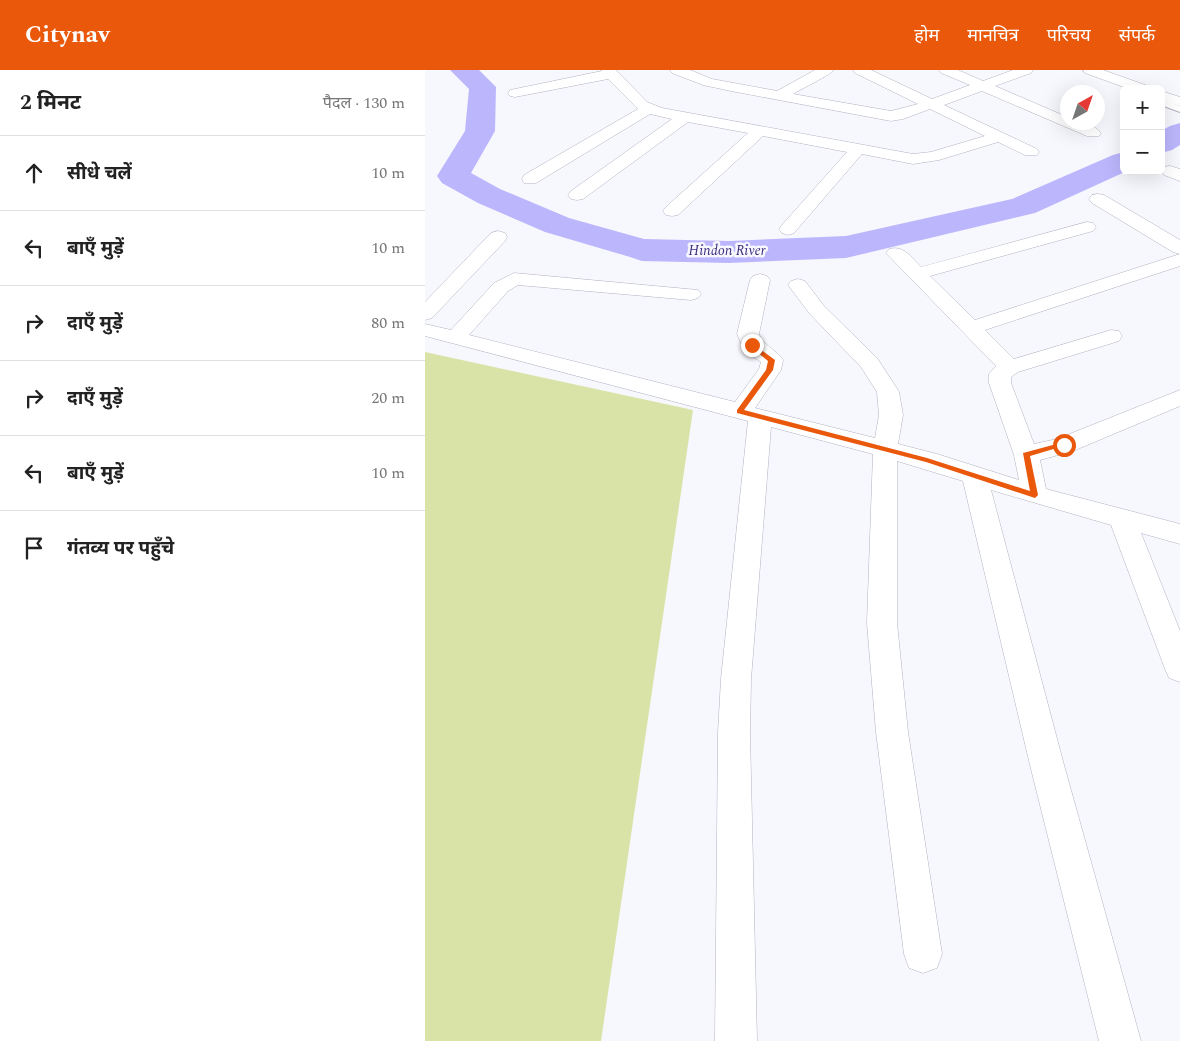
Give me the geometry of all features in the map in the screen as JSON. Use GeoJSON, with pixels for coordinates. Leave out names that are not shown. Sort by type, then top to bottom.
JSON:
{"type":"FeatureCollection","features":[{"type":"Feature","properties":{"kind":"street"},"geometry":{"type":"LineString","coordinates":[[677,70],[708,82],[891,116],[898,116],[1026,70]]}},
{"type":"Feature","properties":{"kind":"street"},"geometry":{"type":"LineString","coordinates":[[779,96],[827,70]]}},
{"type":"Feature","properties":{"kind":"street"},"geometry":{"type":"LineString","coordinates":[[860,70],[933,103],[1031,152]]}},
{"type":"Feature","properties":{"kind":"street"},"geometry":{"type":"LineString","coordinates":[[946,70],[1060,119]]}},
{"type":"Feature","properties":{"kind":"street"},"geometry":{"type":"LineString","coordinates":[[1090,70],[1131,85]]}},
{"type":"Feature","properties":{"kind":"street"},"geometry":{"type":"LineString","coordinates":[[515,93],[609,72],[648,109],[922,159],[1001,136]]}},
{"type":"Feature","properties":{"kind":"street"},"geometry":{"type":"LineString","coordinates":[[1165,100],[1180,102]]}},
{"type":"Feature","properties":{"kind":"street"},"geometry":{"type":"LineString","coordinates":[[530,179],[648,109]]}},
{"type":"Feature","properties":{"kind":"street"},"geometry":{"type":"LineString","coordinates":[[577,196],[685,117]]}},
{"type":"Feature","properties":{"kind":"street"},"geometry":{"type":"LineString","coordinates":[[672,211],[761,130]]}},
{"type":"Feature","properties":{"kind":"street"},"geometry":{"type":"LineString","coordinates":[[1086,130],[1093,133]]}},
{"type":"Feature","properties":{"kind":"street"},"geometry":{"type":"LineString","coordinates":[[788,229],[859,148]]}},
{"type":"Feature","properties":{"kind":"street"},"geometry":{"type":"LineString","coordinates":[[1098,199],[1180,248]]}},
{"type":"Feature","properties":{"kind":"street"},"geometry":{"type":"LineString","coordinates":[[917,274],[1087,227]]}},
{"type":"Feature","properties":{"kind":"street"},"geometry":{"type":"LineString","coordinates":[[425,314],[498,237]]}},
{"type":"Feature","properties":{"kind":"street"},"geometry":{"type":"LineString","coordinates":[[896,253],[1010,367]]}},
{"type":"Feature","properties":{"kind":"street"},"geometry":{"type":"LineString","coordinates":[[971,328],[1180,260]]}},
{"type":"Feature","properties":{"kind":"street"},"geometry":{"type":"LineString","coordinates":[[455,338],[501,287],[514,279],[691,294]]}},
{"type":"Feature","properties":{"kind":"street"},"geometry":{"type":"LineString","coordinates":[[736,1041],[734,733],[736,679],[750,415],[770,370],[771,360],[752,345],[748,334],[760,280]]}},
{"type":"Feature","properties":{"kind":"street"},"geometry":{"type":"LineString","coordinates":[[798,285],[817,310],[869,363],[888,392],[891,415],[885,450],[882,614],[885,665],[892,732],[923,954]]}},
{"type":"Feature","properties":{"kind":"street"},"geometry":{"type":"LineString","coordinates":[[425,330],[927,460],[1035,495],[1180,534]]}},
{"type":"Feature","properties":{"kind":"street"},"geometry":{"type":"LineString","coordinates":[[1035,495],[1026,455],[1000,383],[1000,374],[1010,367],[1111,336]]}},
{"type":"Feature","properties":{"kind":"street"},"geometry":{"type":"LineString","coordinates":[[1026,455],[1064,445],[1180,397]]}},
{"type":"Feature","properties":{"kind":"street"},"geometry":{"type":"LineString","coordinates":[[974,475],[1047,765],[1120,1041]]}},
{"type":"Feature","properties":{"kind":"street"},"geometry":{"type":"LineString","coordinates":[[1122,519],[1180,670]]}},
{"type":"Feature","properties":{"kind":"lane"},"geometry":{"type":"LineString","coordinates":[[1165,101],[1180,109]]}},
{"type":"Feature","properties":{"kind":"green space"},"geometry":{"type":"Polygon","coordinates":[[[425,352],[693,410],[601,1041],[425,1041],[425,352]]]}},
{"type":"Feature","properties":{"kind":"waterway","name":"Hindon River"},"geometry":{"type":"LineString","coordinates":[[463,70],[483,87],[480,131],[453,176],[489,196],[557,225],[642,250],[729,252],[846,247],[1023,206],[1120,163]]}},
{"type":"Feature","properties":{"kind":"waterway","name":"Hindon River"},"geometry":{"type":"LineString","coordinates":[[1165,141],[1180,132]]}},
{"type":"Feature","properties":{"kind":"route"},"geometry":{"type":"LineString","coordinates":[[752,345],[771,360],[770,370],[740,412],[927,460],[1035,495],[1026,455],[1064,445]]}}]}
